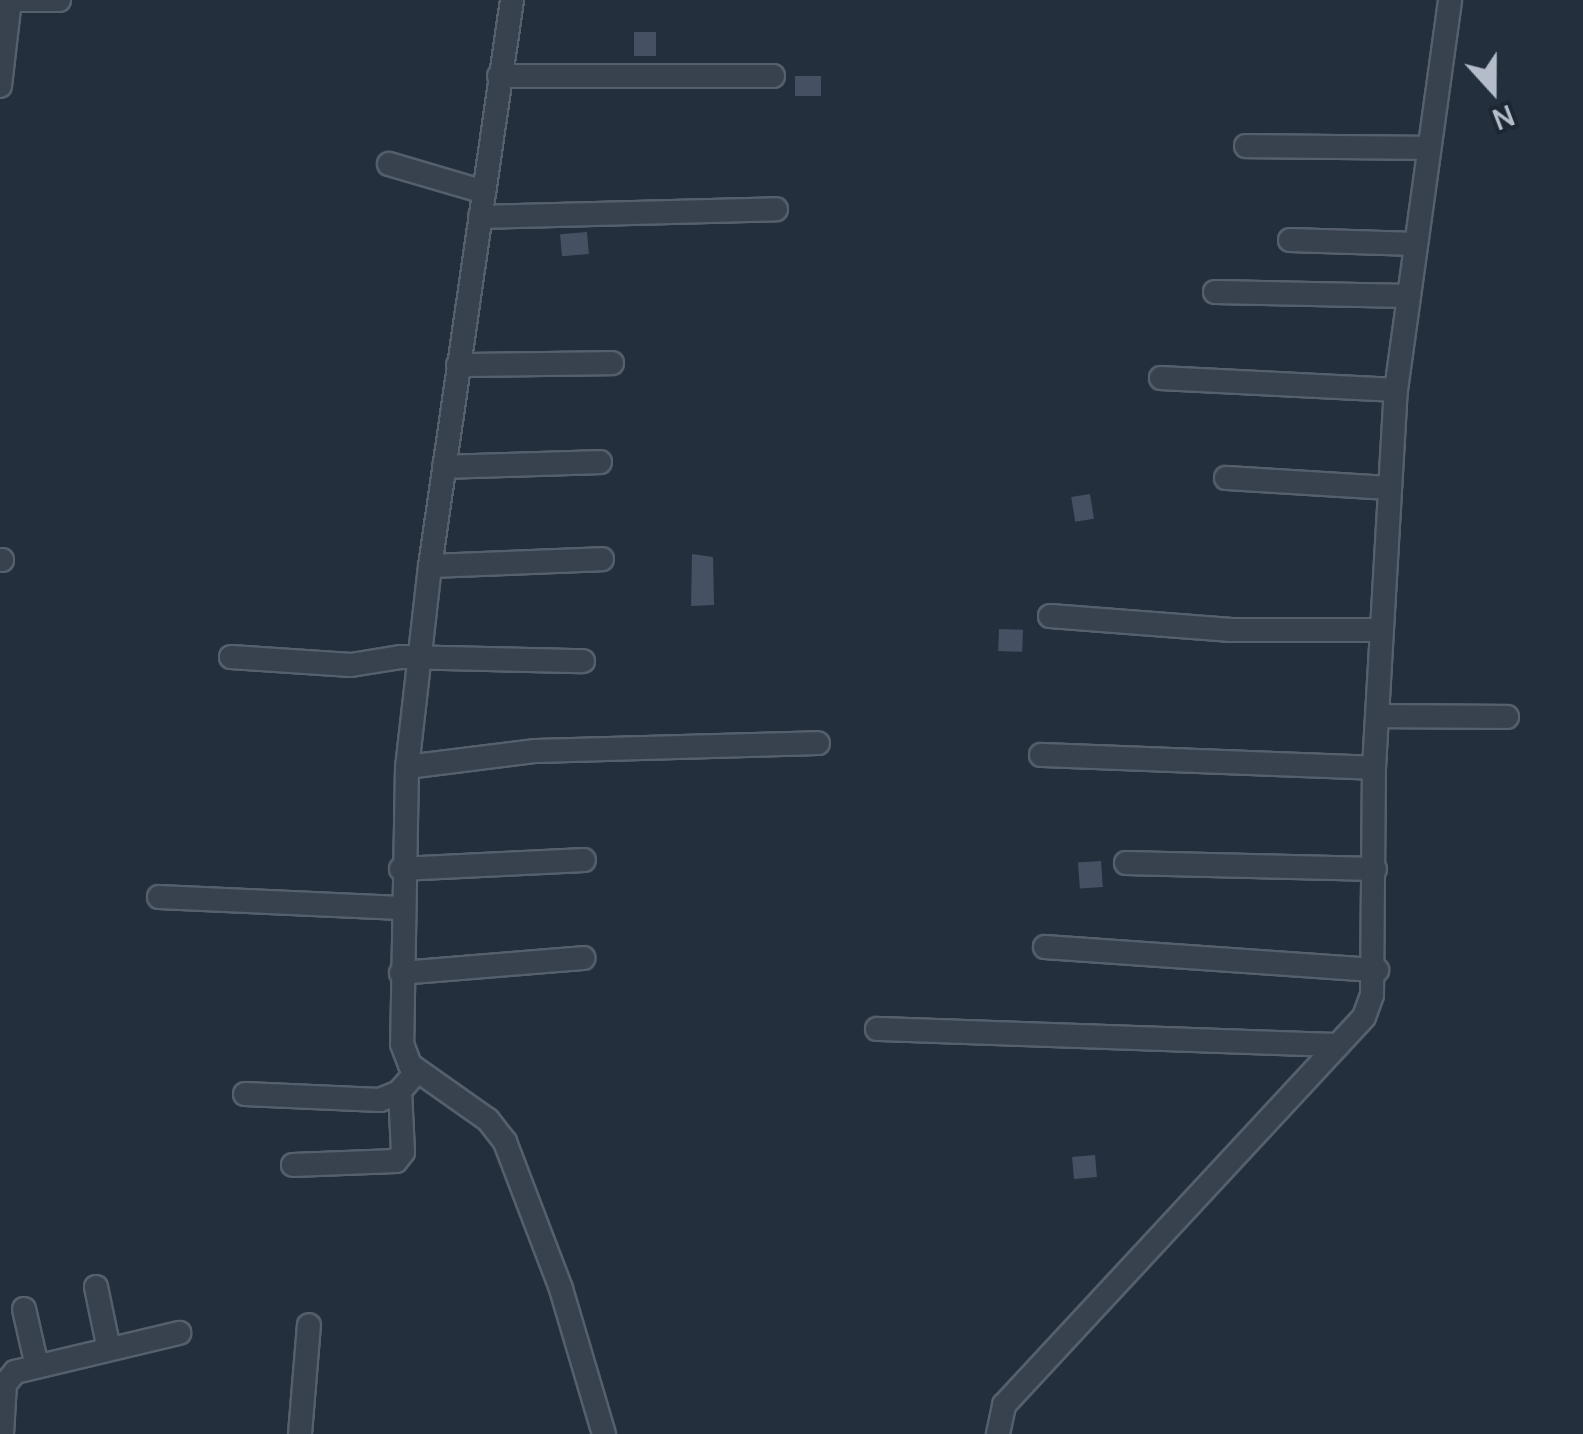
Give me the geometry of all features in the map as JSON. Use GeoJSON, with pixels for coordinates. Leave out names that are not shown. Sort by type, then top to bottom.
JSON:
{"type":"FeatureCollection","features":[{"type":"Feature","properties":{"kind":"street"},"geometry":{"type":"LineString","coordinates":[[0,86],[12,0],[59,0]]}},
{"type":"Feature","properties":{"kind":"street"},"geometry":{"type":"LineString","coordinates":[[512,0],[430,566],[408,767],[401,868],[402,1044],[418,1071],[488,1120],[505,1142],[561,1289],[604,1434]]}},
{"type":"Feature","properties":{"kind":"street"},"geometry":{"type":"LineString","coordinates":[[998,1434],[1004,1406],[1364,1017],[1377,970],[1374,768],[1396,390],[1450,0]]}},
{"type":"Feature","properties":{"kind":"street"},"geometry":{"type":"LineString","coordinates":[[499,76],[774,76]]}},
{"type":"Feature","properties":{"kind":"street"},"geometry":{"type":"LineString","coordinates":[[1246,146],[1427,148]]}},
{"type":"Feature","properties":{"kind":"street"},"geometry":{"type":"LineString","coordinates":[[388,164],[484,192]]}},
{"type":"Feature","properties":{"kind":"street"},"geometry":{"type":"LineString","coordinates":[[480,217],[776,209]]}},
{"type":"Feature","properties":{"kind":"street"},"geometry":{"type":"LineString","coordinates":[[1290,240],[1414,244]]}},
{"type":"Feature","properties":{"kind":"street"},"geometry":{"type":"LineString","coordinates":[[1215,292],[1408,296]]}},
{"type":"Feature","properties":{"kind":"street"},"geometry":{"type":"LineString","coordinates":[[458,365],[612,363]]}},
{"type":"Feature","properties":{"kind":"street"},"geometry":{"type":"LineString","coordinates":[[1161,378],[1396,390]]}},
{"type":"Feature","properties":{"kind":"street"},"geometry":{"type":"LineString","coordinates":[[444,468],[600,462]]}},
{"type":"Feature","properties":{"kind":"street"},"geometry":{"type":"LineString","coordinates":[[1226,478],[1390,488]]}},
{"type":"Feature","properties":{"kind":"street"},"geometry":{"type":"LineString","coordinates":[[430,566],[602,559]]}},
{"type":"Feature","properties":{"kind":"street"},"geometry":{"type":"LineString","coordinates":[[1050,616],[1230,630],[1381,630]]}},
{"type":"Feature","properties":{"kind":"street"},"geometry":{"type":"LineString","coordinates":[[232,657],[350,665],[421,658],[582,661]]}},
{"type":"Feature","properties":{"kind":"street"},"geometry":{"type":"LineString","coordinates":[[1377,716],[1507,717]]}},
{"type":"Feature","properties":{"kind":"street"},"geometry":{"type":"LineString","coordinates":[[408,767],[536,751],[818,743]]}},
{"type":"Feature","properties":{"kind":"street"},"geometry":{"type":"LineString","coordinates":[[1042,754],[1374,768]]}},
{"type":"Feature","properties":{"kind":"street"},"geometry":{"type":"LineString","coordinates":[[401,868],[584,860]]}},
{"type":"Feature","properties":{"kind":"street"},"geometry":{"type":"LineString","coordinates":[[1126,863],[1375,869]]}},
{"type":"Feature","properties":{"kind":"street"},"geometry":{"type":"LineString","coordinates":[[159,898],[401,908]]}},
{"type":"Feature","properties":{"kind":"street"},"geometry":{"type":"LineString","coordinates":[[1046,948],[1377,970]]}},
{"type":"Feature","properties":{"kind":"street"},"geometry":{"type":"LineString","coordinates":[[401,973],[584,958]]}},
{"type":"Feature","properties":{"kind":"street"},"geometry":{"type":"LineString","coordinates":[[877,1029],[1338,1045]]}},
{"type":"Feature","properties":{"kind":"street"},"geometry":{"type":"LineString","coordinates":[[246,1094],[366,1101],[400,1091],[418,1071]]}},
{"type":"Feature","properties":{"kind":"street"},"geometry":{"type":"LineString","coordinates":[[293,1165],[396,1162],[403,1152],[400,1091]]}},
{"type":"Feature","properties":{"kind":"street"},"geometry":{"type":"LineString","coordinates":[[96,1288],[109,1348]]}},
{"type":"Feature","properties":{"kind":"street"},"geometry":{"type":"LineString","coordinates":[[24,1309],[37,1366]]}},
{"type":"Feature","properties":{"kind":"street"},"geometry":{"type":"LineString","coordinates":[[300,1434],[310,1325]]}},
{"type":"Feature","properties":{"kind":"street"},"geometry":{"type":"LineString","coordinates":[[2,1434],[7,1380],[37,1366],[179,1332]]}},
{"type":"Feature","properties":{"kind":"building"},"geometry":{"type":"Polygon","coordinates":[[[634,32],[656,32],[656,56],[634,56],[634,32]]]}},
{"type":"Feature","properties":{"kind":"building"},"geometry":{"type":"Polygon","coordinates":[[[795,76],[821,76],[821,96],[795,96],[795,76]]]}},
{"type":"Feature","properties":{"kind":"building"},"geometry":{"type":"Polygon","coordinates":[[[587,232],[589,254],[562,256],[560,234],[587,232]]]}},
{"type":"Feature","properties":{"kind":"building"},"geometry":{"type":"Polygon","coordinates":[[[1090,494],[1094,519],[1075,522],[1071,497],[1090,494]]]}},
{"type":"Feature","properties":{"kind":"building"},"geometry":{"type":"Polygon","coordinates":[[[692,554],[713,557],[714,605],[691,606],[692,554]]]}},
{"type":"Feature","properties":{"kind":"building"},"geometry":{"type":"Polygon","coordinates":[[[999,629],[1023,630],[1022,652],[998,651],[999,629]]]}},
{"type":"Feature","properties":{"kind":"building"},"geometry":{"type":"Polygon","coordinates":[[[1101,861],[1103,887],[1080,889],[1078,863],[1101,861]]]}},
{"type":"Feature","properties":{"kind":"building"},"geometry":{"type":"Polygon","coordinates":[[[1095,1155],[1097,1177],[1074,1179],[1072,1157],[1095,1155]]]}}]}
